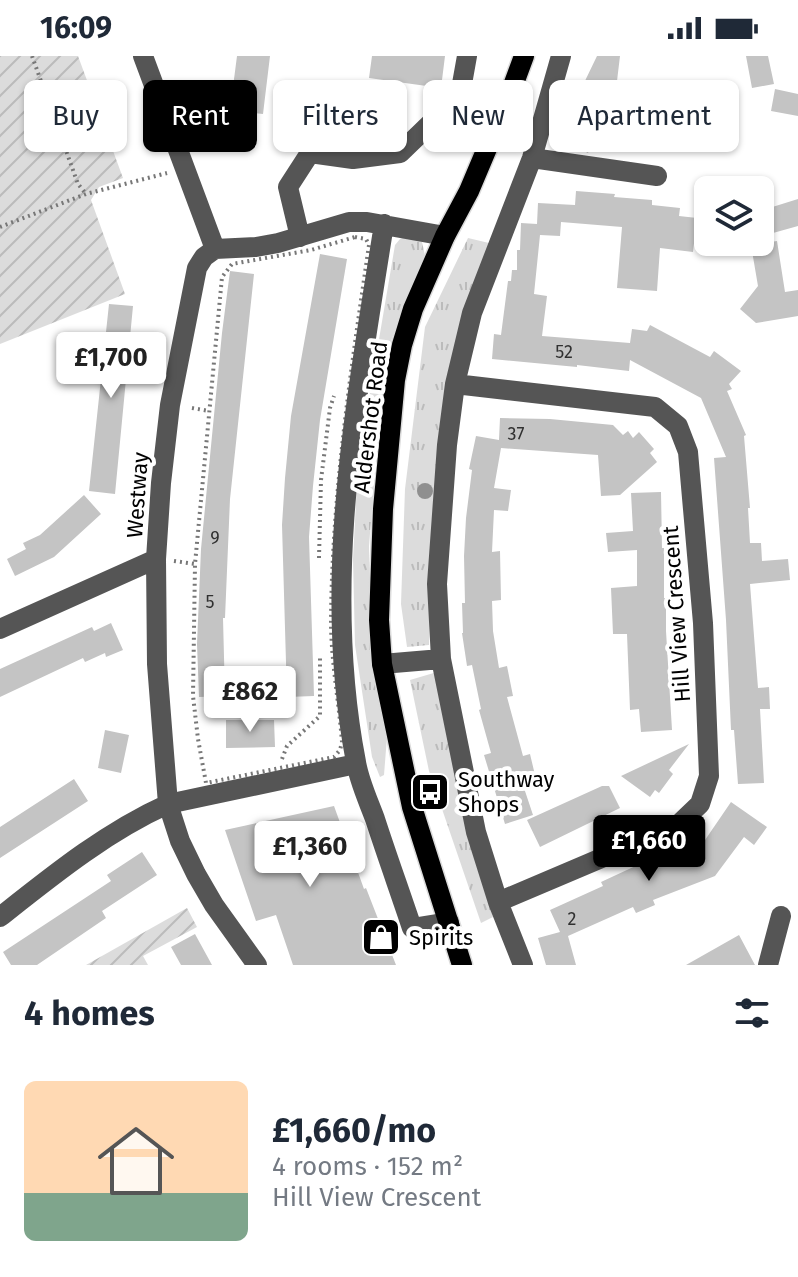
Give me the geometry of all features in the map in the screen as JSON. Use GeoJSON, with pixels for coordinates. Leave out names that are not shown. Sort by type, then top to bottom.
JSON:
{"type":"FeatureCollection","features":[{"type":"Feature","properties":{"kind":"main road","name":"Aldershot Road"},"geometry":{"type":"LineString","coordinates":[[462,965],[412,807],[382,664],[379,620],[386,466],[395,380],[413,309],[469,191],[524,56]]}},
{"type":"Feature","properties":{"kind":"street"},"geometry":{"type":"LineString","coordinates":[[143,56],[215,249],[256,247],[349,222],[384,224],[445,236]]}},
{"type":"Feature","properties":{"kind":"street"},"geometry":{"type":"LineString","coordinates":[[300,237],[288,187],[310,153],[353,159],[400,153],[460,95],[467,56]]}},
{"type":"Feature","properties":{"kind":"street"},"geometry":{"type":"LineString","coordinates":[[523,965],[498,902],[476,832],[441,659],[437,584],[447,445],[455,384],[472,313],[532,158],[561,56]]}},
{"type":"Feature","properties":{"kind":"street"},"geometry":{"type":"LineString","coordinates":[[532,158],[657,176]]}},
{"type":"Feature","properties":{"kind":"street","name":"Aldershot Road"},"geometry":{"type":"LineString","coordinates":[[384,224],[356,400],[343,522],[340,622],[356,764],[412,928],[449,922]]}},
{"type":"Feature","properties":{"kind":"street","name":"Westway"},"geometry":{"type":"LineString","coordinates":[[215,249],[204,257],[197,268],[170,405],[156,559],[157,664],[168,804],[180,841],[214,905],[257,965]]}},
{"type":"Feature","properties":{"kind":"street","name":"Hill View Crescent"},"geometry":{"type":"LineString","coordinates":[[455,384],[655,407],[678,426],[688,452],[703,623],[709,776],[700,804],[677,826],[498,902]]}},
{"type":"Feature","properties":{"kind":"street"},"geometry":{"type":"LineString","coordinates":[[0,629],[156,559]]}},
{"type":"Feature","properties":{"kind":"street"},"geometry":{"type":"LineString","coordinates":[[382,664],[441,659]]}},
{"type":"Feature","properties":{"kind":"street"},"geometry":{"type":"LineString","coordinates":[[0,917],[103,839],[168,804],[356,764]]}},
{"type":"Feature","properties":{"kind":"street"},"geometry":{"type":"LineString","coordinates":[[768,965],[781,916]]}},
{"type":"Feature","properties":{"kind":"path"},"geometry":{"type":"LineString","coordinates":[[32,56],[78,184],[86,194]]}},
{"type":"Feature","properties":{"kind":"path"},"geometry":{"type":"LineString","coordinates":[[0,227],[86,194],[185,168]]}},
{"type":"Feature","properties":{"kind":"path"},"geometry":{"type":"LineString","coordinates":[[361,237],[369,245],[347,398],[334,521],[331,624],[342,742],[340,750],[334,757],[206,783],[193,696],[195,564],[222,277],[232,264],[311,250],[361,237]]}},
{"type":"Feature","properties":{"kind":"green space"},"geometry":{"type":"Polygon","coordinates":[[[0,56],[78,56],[87,80],[24,80],[24,152],[113,152],[123,178],[99,187],[91,200],[125,294],[0,344],[0,56]]]}},
{"type":"Feature","properties":{"kind":"green space"},"geometry":{"type":"Polygon","coordinates":[[[405,237],[422,242],[426,260],[391,341],[376,459],[369,546],[370,635],[387,737],[384,775],[380,777],[372,757],[355,645],[353,559],[358,463],[395,245],[405,237]]]}},
{"type":"Feature","properties":{"kind":"green space"},"geometry":{"type":"Polygon","coordinates":[[[468,238],[489,243],[432,517],[429,645],[407,647],[401,604],[405,489],[425,327],[468,238]]]}},
{"type":"Feature","properties":{"kind":"green space"},"geometry":{"type":"Polygon","coordinates":[[[437,672],[467,822],[493,917],[481,923],[429,771],[410,680],[437,672]]]}},
{"type":"Feature","properties":{"kind":"green space"},"geometry":{"type":"Polygon","coordinates":[[[187,908],[197,927],[143,956],[148,965],[86,965],[187,908]]]}},
{"type":"Feature","properties":{"kind":"building"},"geometry":{"type":"Polygon","coordinates":[[[237,56],[270,56],[263,114],[257,113],[257,80],[234,80],[237,56]]]}},
{"type":"Feature","properties":{"kind":"building"},"geometry":{"type":"Polygon","coordinates":[[[372,56],[445,56],[442,80],[423,80],[423,86],[407,83],[407,80],[369,78],[372,56]]]}},
{"type":"Feature","properties":{"kind":"building"},"geometry":{"type":"Polygon","coordinates":[[[597,56],[620,56],[617,80],[585,80],[597,56]]]}},
{"type":"Feature","properties":{"kind":"building"},"geometry":{"type":"Polygon","coordinates":[[[746,56],[768,56],[774,84],[752,88],[746,56]]]}},
{"type":"Feature","properties":{"kind":"building"},"geometry":{"type":"Polygon","coordinates":[[[775,89],[798,94],[798,116],[771,111],[775,89]]]}},
{"type":"Feature","properties":{"kind":"building"},"geometry":{"type":"Polygon","coordinates":[[[576,191],[615,194],[614,197],[652,200],[652,205],[680,208],[679,216],[694,218],[693,252],[660,248],[657,291],[617,288],[622,227],[561,222],[560,236],[540,235],[534,294],[547,296],[542,336],[630,343],[632,329],[647,331],[650,325],[710,357],[714,351],[741,371],[729,384],[732,389],[727,391],[746,435],[750,543],[761,543],[762,561],[788,559],[790,580],[750,584],[758,688],[769,687],[770,709],[760,709],[764,783],[738,784],[734,730],[731,730],[714,458],[726,457],[701,398],[630,360],[629,371],[492,359],[494,334],[501,335],[508,281],[511,281],[512,270],[517,270],[521,223],[537,224],[538,203],[575,205],[576,191]]]}},
{"type":"Feature","properties":{"kind":"building"},"geometry":{"type":"Polygon","coordinates":[[[798,199],[798,226],[774,233],[774,206],[798,199]]]}},
{"type":"Feature","properties":{"kind":"building"},"geometry":{"type":"Polygon","coordinates":[[[774,241],[777,241],[785,292],[798,290],[798,316],[756,323],[740,309],[758,286],[753,256],[774,256],[774,241]]]}},
{"type":"Feature","properties":{"kind":"building"},"geometry":{"type":"Polygon","coordinates":[[[320,254],[347,259],[320,420],[309,537],[314,696],[287,697],[282,525],[285,478],[291,416],[320,254]]]}},
{"type":"Feature","properties":{"kind":"building"},"geometry":{"type":"Polygon","coordinates":[[[230,271],[254,274],[230,499],[223,618],[225,696],[199,697],[197,644],[201,549],[230,271]]]}},
{"type":"Feature","properties":{"kind":"building"},"geometry":{"type":"Polygon","coordinates":[[[109,304],[133,306],[115,494],[89,491],[109,304]]]}},
{"type":"Feature","properties":{"kind":"building"},"geometry":{"type":"Polygon","coordinates":[[[500,418],[613,425],[623,435],[628,431],[633,438],[639,432],[654,449],[650,453],[657,462],[620,495],[601,496],[598,455],[501,448],[494,488],[511,490],[508,511],[494,510],[492,552],[500,551],[501,600],[492,601],[493,631],[499,668],[507,666],[513,696],[507,697],[523,756],[530,754],[535,775],[521,779],[533,815],[505,824],[484,755],[491,753],[479,710],[472,665],[467,666],[462,633],[466,518],[472,470],[469,469],[476,436],[499,440],[500,418]]]}},
{"type":"Feature","properties":{"kind":"building"},"geometry":{"type":"Polygon","coordinates":[[[661,492],[672,730],[641,732],[639,709],[630,710],[627,634],[613,634],[611,588],[637,586],[637,550],[608,552],[606,533],[633,531],[631,493],[661,492]]]}},
{"type":"Feature","properties":{"kind":"building"},"geometry":{"type":"Polygon","coordinates":[[[84,495],[101,514],[54,557],[15,576],[7,559],[26,549],[23,543],[40,535],[84,495]]]}},
{"type":"Feature","properties":{"kind":"building"},"geometry":{"type":"Polygon","coordinates":[[[111,623],[123,650],[106,657],[105,653],[85,662],[83,658],[0,697],[0,669],[92,627],[94,631],[111,623]]]}},
{"type":"Feature","properties":{"kind":"building"},"geometry":{"type":"Polygon","coordinates":[[[226,720],[274,720],[275,747],[226,748],[226,720]]]}},
{"type":"Feature","properties":{"kind":"building"},"geometry":{"type":"Polygon","coordinates":[[[105,730],[129,735],[121,773],[98,768],[105,730]]]}},
{"type":"Feature","properties":{"kind":"building"},"geometry":{"type":"Polygon","coordinates":[[[689,744],[669,770],[673,774],[659,793],[655,790],[650,797],[621,776],[689,744]]]}},
{"type":"Feature","properties":{"kind":"building"},"geometry":{"type":"Polygon","coordinates":[[[74,779],[88,801],[0,858],[0,827],[74,779]]]}},
{"type":"Feature","properties":{"kind":"building"},"geometry":{"type":"Polygon","coordinates":[[[602,786],[609,786],[620,808],[540,847],[527,820],[602,786]]]}},
{"type":"Feature","properties":{"kind":"building"},"geometry":{"type":"Polygon","coordinates":[[[731,802],[767,827],[754,845],[744,837],[715,876],[653,900],[655,905],[636,913],[633,907],[568,936],[576,965],[546,965],[538,938],[560,932],[550,910],[603,886],[601,882],[642,863],[703,843],[731,802]]]}},
{"type":"Feature","properties":{"kind":"building"},"geometry":{"type":"Polygon","coordinates":[[[334,806],[396,965],[293,965],[276,915],[256,921],[225,830],[334,806]]]}},
{"type":"Feature","properties":{"kind":"building"},"geometry":{"type":"Polygon","coordinates":[[[142,852],[157,875],[102,911],[106,918],[37,965],[11,965],[3,952],[111,881],[107,875],[142,852]]]}},
{"type":"Feature","properties":{"kind":"building"},"geometry":{"type":"Polygon","coordinates":[[[195,934],[212,965],[181,965],[171,947],[195,934]]]}},
{"type":"Feature","properties":{"kind":"building"},"geometry":{"type":"Polygon","coordinates":[[[739,935],[755,965],[686,965],[739,935]]]}},
{"type":"Feature","properties":{"kind":"place","name":"Southway Shops"},"geometry":{"type":"Point","coordinates":[430,792]}},
{"type":"Feature","properties":{"kind":"place","name":"Spirits"},"geometry":{"type":"Point","coordinates":[381,937]}}]}
